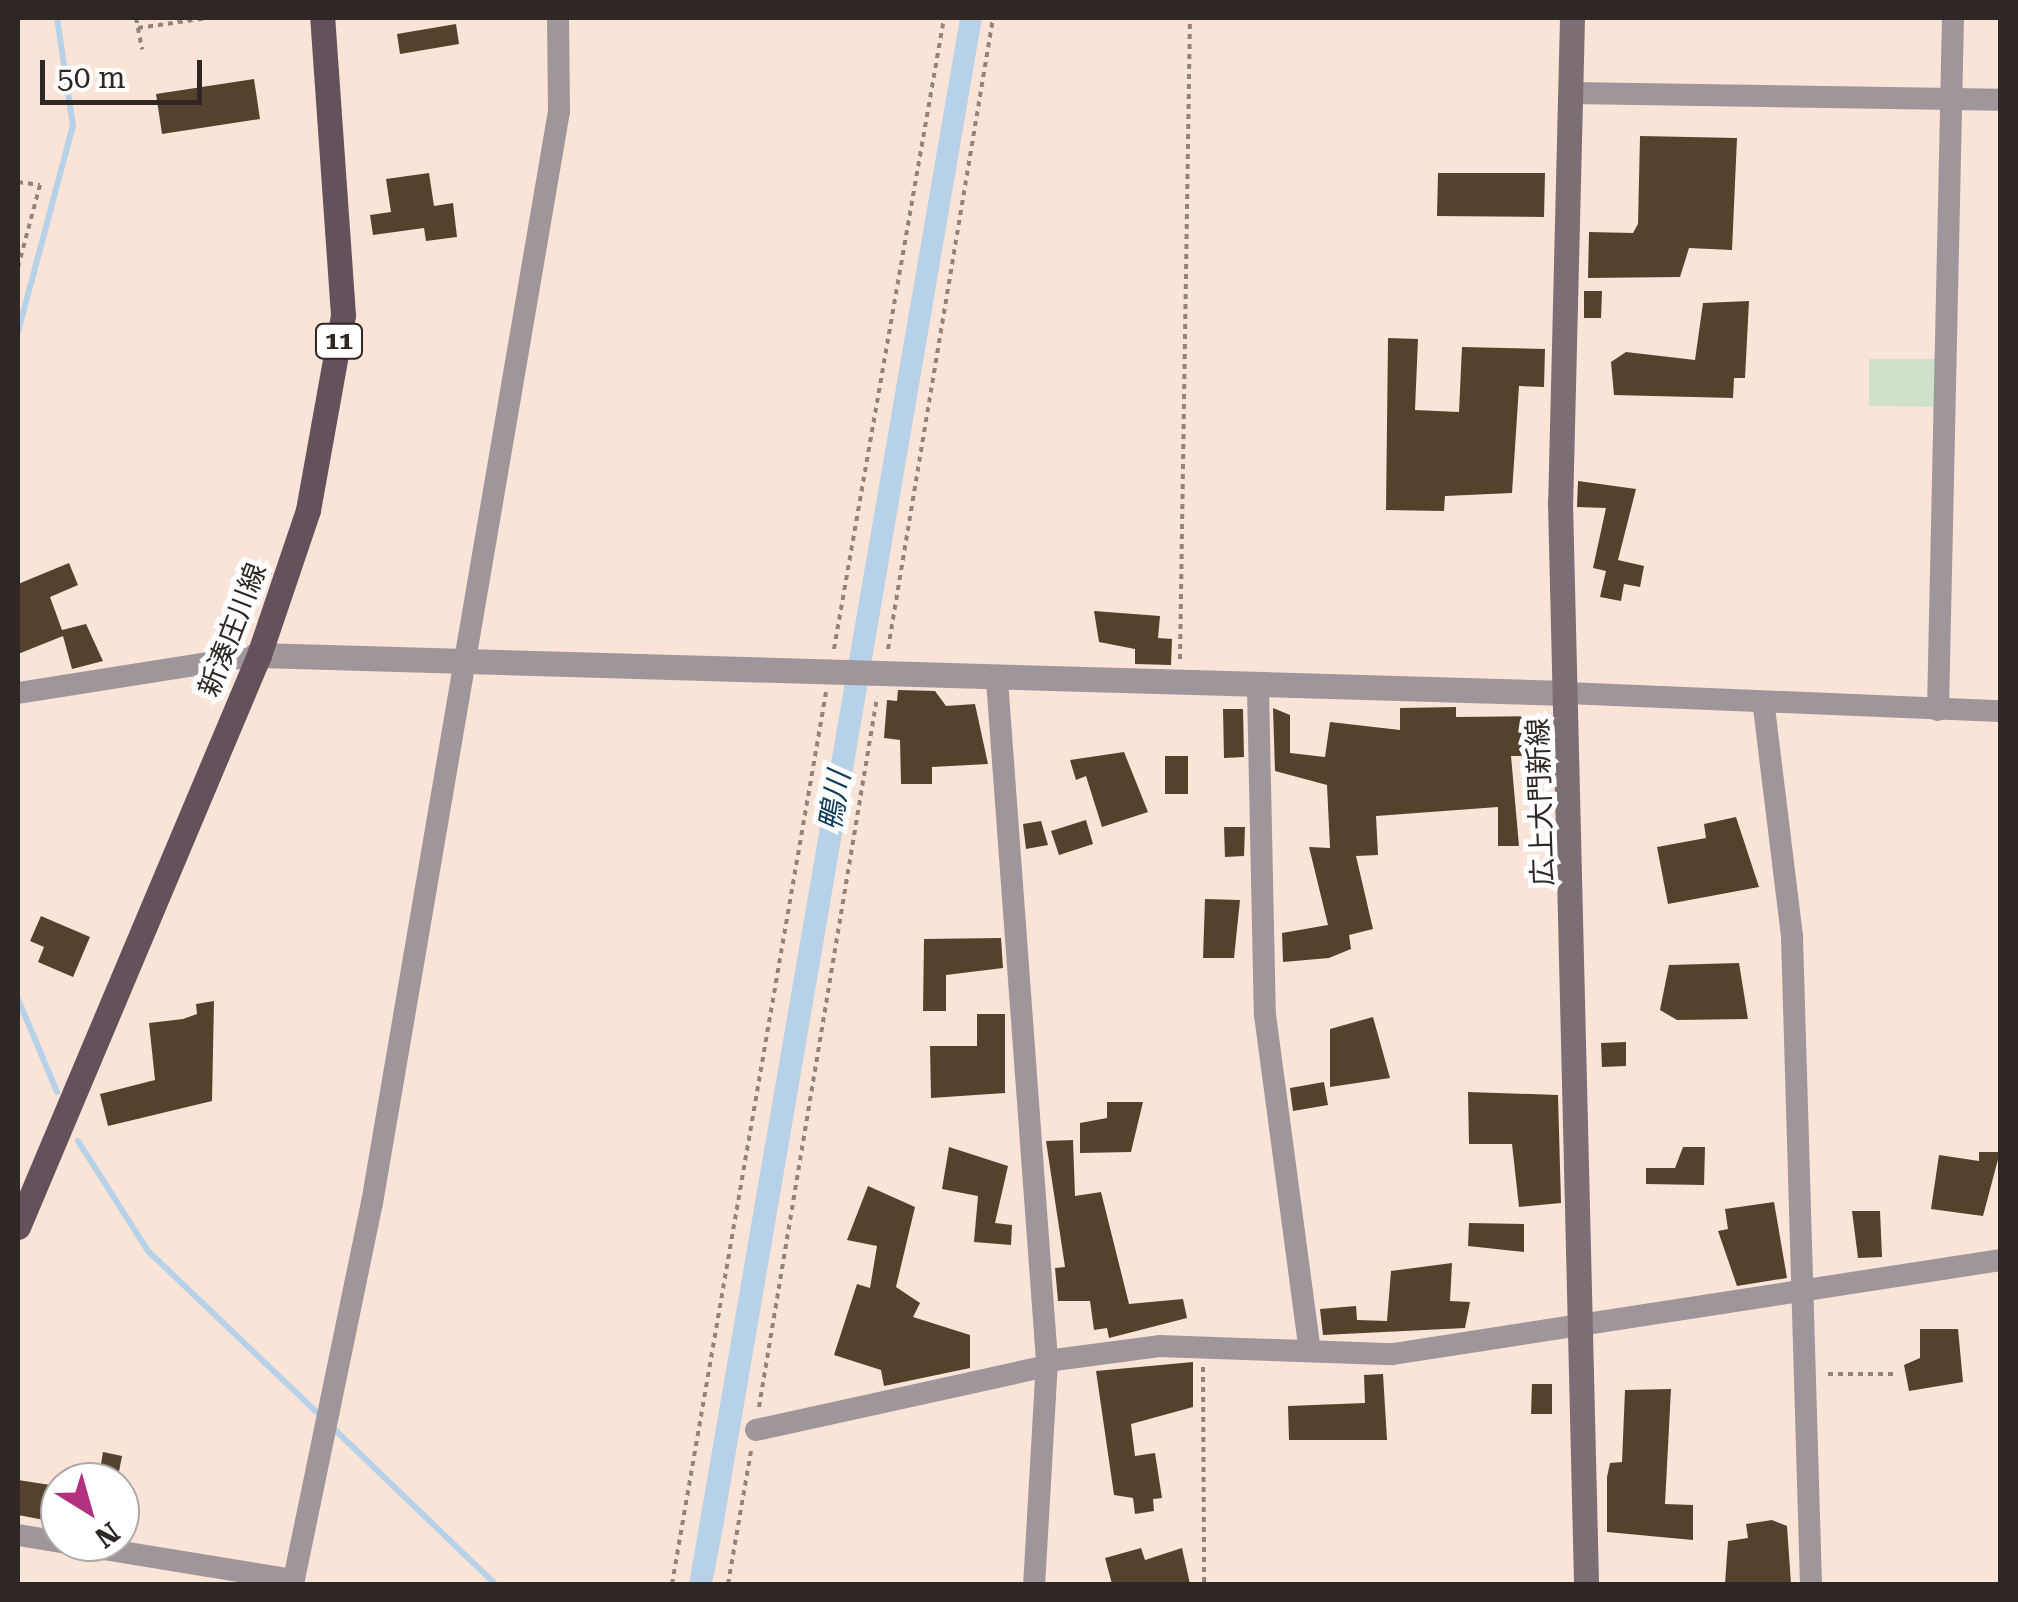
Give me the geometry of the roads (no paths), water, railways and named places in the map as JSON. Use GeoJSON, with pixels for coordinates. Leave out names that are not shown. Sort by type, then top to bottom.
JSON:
{"type":"FeatureCollection","features":[{"type":"Feature","properties":{"kind":"main road","name":"新湊庄川線"},"geometry":{"type":"LineString","coordinates":[[18,1227],[259,654],[308,510],[343,316],[322,18]]}},
{"type":"Feature","properties":{"kind":"main road","name":"広上大門新線"},"geometry":{"type":"LineString","coordinates":[[1572,18],[1560,502],[1584,1329],[1586,1584]]}},
{"type":"Feature","properties":{"kind":"street"},"geometry":{"type":"LineString","coordinates":[[18,1535],[293,1582],[372,1203],[459,659],[559,111],[558,18]]}},
{"type":"Feature","properties":{"kind":"street"},"geometry":{"type":"LineString","coordinates":[[1938,710],[1953,18]]}},
{"type":"Feature","properties":{"kind":"street"},"geometry":{"type":"LineString","coordinates":[[1571,93],[2000,100]]}},
{"type":"Feature","properties":{"kind":"street"},"geometry":{"type":"LineString","coordinates":[[18,693],[259,654],[1258,688],[1567,693],[1764,708],[2000,711]]}},
{"type":"Feature","properties":{"kind":"street"},"geometry":{"type":"LineString","coordinates":[[997,680],[1047,1363],[1034,1584]]}},
{"type":"Feature","properties":{"kind":"street"},"geometry":{"type":"LineString","coordinates":[[1258,688],[1265,1015],[1310,1352]]}},
{"type":"Feature","properties":{"kind":"street"},"geometry":{"type":"LineString","coordinates":[[1764,708],[1792,938],[1808,1294],[1812,1584]]}},
{"type":"Feature","properties":{"kind":"street"},"geometry":{"type":"LineString","coordinates":[[756,1430],[1047,1363],[1202,1348],[1393,1354],[1584,1329],[2000,1260]]}},
{"type":"Feature","properties":{"kind":"water","name":"鴨川"},"geometry":{"type":"Polygon","coordinates":[[[960,18],[982,18],[722,1533],[712,1584],[689,1584],[960,18]]]}},
{"type":"Feature","properties":{"kind":"waterway"},"geometry":{"type":"LineString","coordinates":[[18,332],[73,126],[57,18]]}},
{"type":"Feature","properties":{"kind":"waterway"},"geometry":{"type":"LineString","coordinates":[[18,999],[57,1092]]}},
{"type":"Feature","properties":{"kind":"waterway"},"geometry":{"type":"LineString","coordinates":[[78,1141],[148,1251],[323,1418]]}},
{"type":"Feature","properties":{"kind":"waterway"},"geometry":{"type":"LineString","coordinates":[[332,1427],[495,1584]]}}]}
